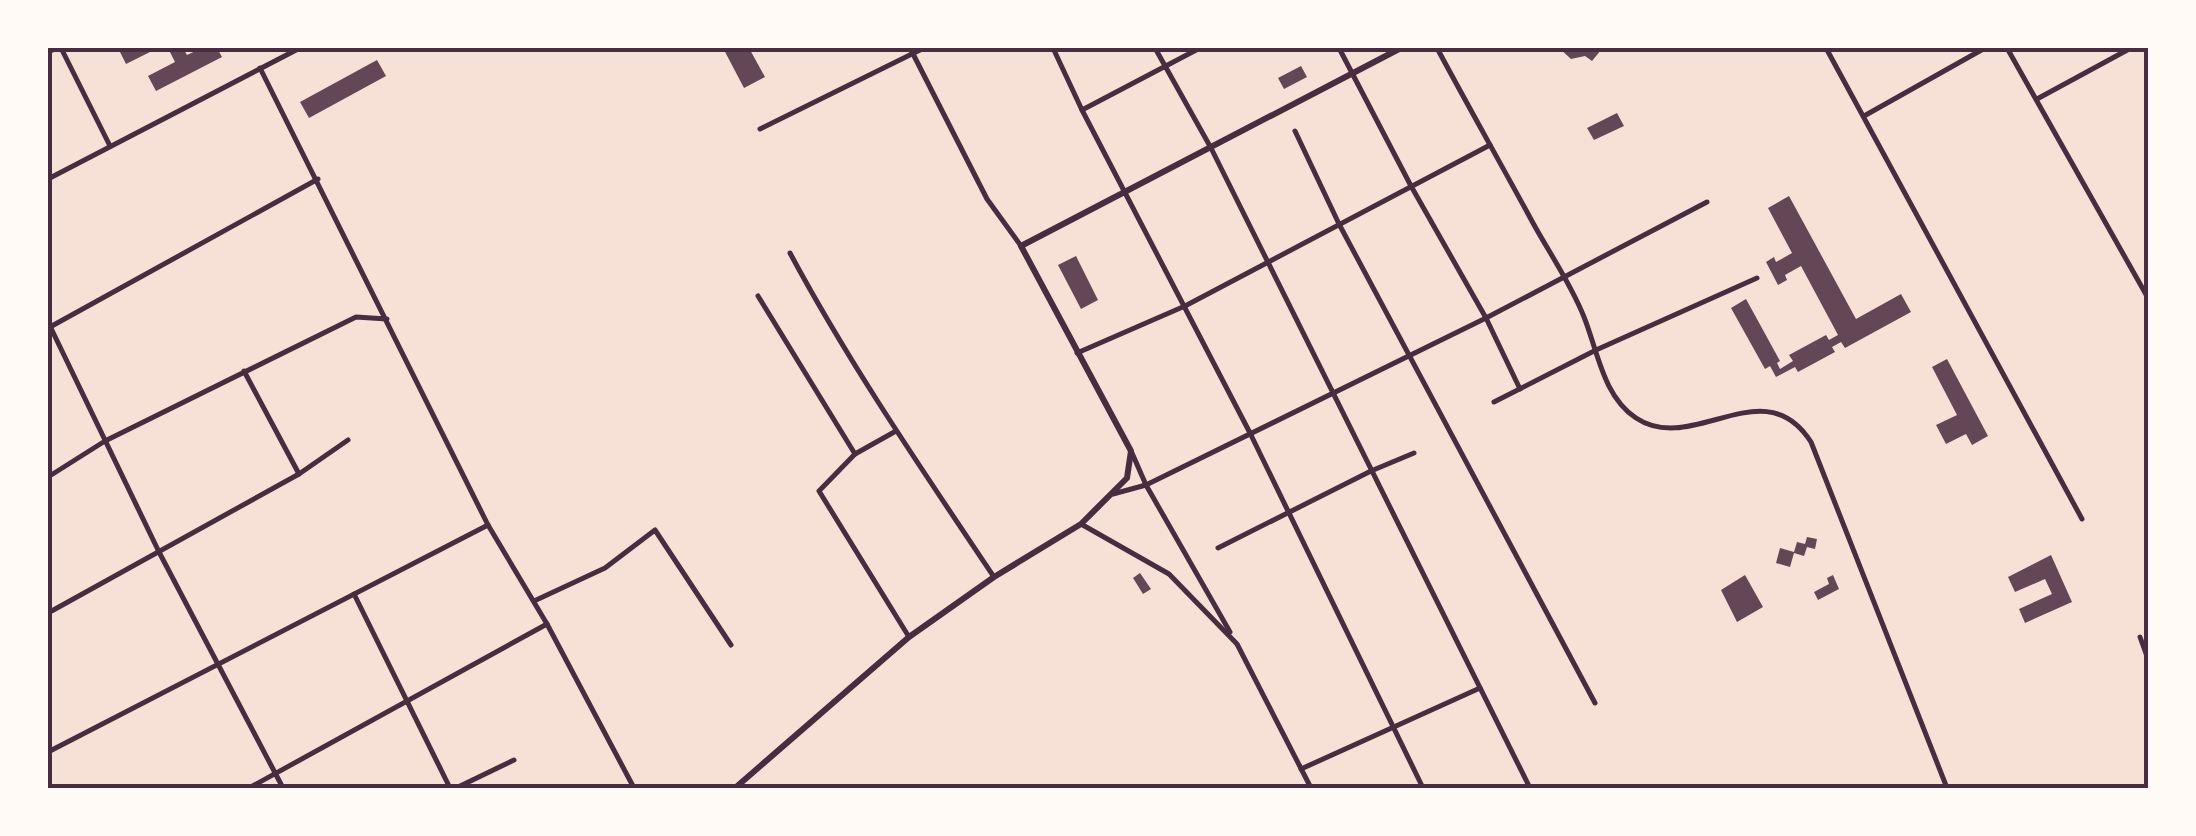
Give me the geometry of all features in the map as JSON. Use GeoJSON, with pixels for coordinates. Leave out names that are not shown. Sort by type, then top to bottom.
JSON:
{"type":"FeatureCollection","features":[{"type":"Feature","properties":{"kind":"main road"},"geometry":{"type":"LineString","coordinates":[[736,788],[909,637],[994,577],[1081,524],[1127,478],[1131,451],[1021,246],[1402,48]]}},
{"type":"Feature","properties":{"kind":"street"},"geometry":{"type":"LineString","coordinates":[[48,52],[59,48],[110,146]]}},
{"type":"Feature","properties":{"kind":"street"},"geometry":{"type":"LineString","coordinates":[[48,179],[300,48]]}},
{"type":"Feature","properties":{"kind":"street"},"geometry":{"type":"LineString","coordinates":[[760,129],[911,50],[924,48]]}},
{"type":"Feature","properties":{"kind":"street"},"geometry":{"type":"LineString","coordinates":[[1053,48],[1250,433],[1423,788]]}},
{"type":"Feature","properties":{"kind":"street"},"geometry":{"type":"LineString","coordinates":[[1155,48],[1211,148],[1530,788]]}},
{"type":"Feature","properties":{"kind":"street"},"geometry":{"type":"LineString","coordinates":[[1082,110],[1200,48]]}},
{"type":"Feature","properties":{"kind":"street"},"geometry":{"type":"LineString","coordinates":[[1339,48],[1486,318],[1520,389]]}},
{"type":"Feature","properties":{"kind":"street"},"geometry":{"type":"LineString","coordinates":[[1437,48],[1563,276],[1612,394],[1622,407],[1639,420],[1668,428],[1740,413],[1771,411],[1794,420],[1803,430],[1947,788]]}},
{"type":"Feature","properties":{"kind":"street"},"geometry":{"type":"LineString","coordinates":[[1826,48],[2082,519]]}},
{"type":"Feature","properties":{"kind":"street"},"geometry":{"type":"LineString","coordinates":[[1864,116],[1984,48]]}},
{"type":"Feature","properties":{"kind":"street"},"geometry":{"type":"LineString","coordinates":[[2007,48],[2148,298]]}},
{"type":"Feature","properties":{"kind":"street"},"geometry":{"type":"LineString","coordinates":[[2036,99],[2130,48]]}},
{"type":"Feature","properties":{"kind":"street"},"geometry":{"type":"LineString","coordinates":[[911,50],[987,199],[1021,246]]}},
{"type":"Feature","properties":{"kind":"street"},"geometry":{"type":"LineString","coordinates":[[260,68],[488,525],[547,624],[632,788]]}},
{"type":"Feature","properties":{"kind":"street"},"geometry":{"type":"LineString","coordinates":[[1295,131],[1339,224],[1594,704]]}},
{"type":"Feature","properties":{"kind":"street"},"geometry":{"type":"LineString","coordinates":[[1078,353],[1185,306],[1490,145]]}},
{"type":"Feature","properties":{"kind":"street"},"geometry":{"type":"LineString","coordinates":[[284,788],[217,664],[48,326],[318,179]]}},
{"type":"Feature","properties":{"kind":"street"},"geometry":{"type":"LineString","coordinates":[[1114,494],[1146,485],[1486,318],[1708,202]]}},
{"type":"Feature","properties":{"kind":"street"},"geometry":{"type":"LineString","coordinates":[[790,254],[818,307],[994,577]]}},
{"type":"Feature","properties":{"kind":"street"},"geometry":{"type":"LineString","coordinates":[[1494,402],[1596,350],[1757,278]]}},
{"type":"Feature","properties":{"kind":"street"},"geometry":{"type":"LineString","coordinates":[[758,296],[854,454]]}},
{"type":"Feature","properties":{"kind":"street"},"geometry":{"type":"LineString","coordinates":[[48,478],[106,442],[356,317],[387,319]]}},
{"type":"Feature","properties":{"kind":"street"},"geometry":{"type":"LineString","coordinates":[[244,371],[299,474]]}},
{"type":"Feature","properties":{"kind":"street"},"geometry":{"type":"LineString","coordinates":[[896,430],[854,454],[819,491],[909,637]]}},
{"type":"Feature","properties":{"kind":"street"},"geometry":{"type":"LineString","coordinates":[[48,613],[299,474],[348,440]]}},
{"type":"Feature","properties":{"kind":"street"},"geometry":{"type":"LineString","coordinates":[[1131,451],[1312,788]]}},
{"type":"Feature","properties":{"kind":"street"},"geometry":{"type":"LineString","coordinates":[[1218,548],[1414,453]]}},
{"type":"Feature","properties":{"kind":"street"},"geometry":{"type":"LineString","coordinates":[[1081,524],[1170,574],[1237,644]]}},
{"type":"Feature","properties":{"kind":"street"},"geometry":{"type":"LineString","coordinates":[[48,752],[488,525]]}},
{"type":"Feature","properties":{"kind":"street"},"geometry":{"type":"LineString","coordinates":[[534,601],[606,568],[655,530],[730,645]]}},
{"type":"Feature","properties":{"kind":"street"},"geometry":{"type":"LineString","coordinates":[[354,593],[453,788],[514,760]]}},
{"type":"Feature","properties":{"kind":"street"},"geometry":{"type":"LineString","coordinates":[[250,788],[547,624]]}},
{"type":"Feature","properties":{"kind":"street"},"geometry":{"type":"LineString","coordinates":[[2140,637],[2148,660]]}},
{"type":"Feature","properties":{"kind":"street"},"geometry":{"type":"LineString","coordinates":[[1300,770],[1480,688]]}},
{"type":"Feature","properties":{"kind":"building"},"geometry":{"type":"Polygon","coordinates":[[[118,48],[158,48],[126,64],[118,48]]]}},
{"type":"Feature","properties":{"kind":"building"},"geometry":{"type":"Polygon","coordinates":[[[168,48],[183,48],[187,55],[202,48],[217,48],[222,57],[156,91],[148,76],[175,62],[168,48]]]}},
{"type":"Feature","properties":{"kind":"building"},"geometry":{"type":"Polygon","coordinates":[[[723,48],[749,48],[765,77],[744,88],[723,48]]]}},
{"type":"Feature","properties":{"kind":"building"},"geometry":{"type":"Polygon","coordinates":[[[1559,48],[1601,50],[1592,61],[1585,56],[1571,59],[1559,48]]]}},
{"type":"Feature","properties":{"kind":"building"},"geometry":{"type":"Polygon","coordinates":[[[377,60],[386,76],[309,118],[300,102],[377,60]]]}},
{"type":"Feature","properties":{"kind":"building"},"geometry":{"type":"Polygon","coordinates":[[[1301,66],[1307,77],[1284,89],[1278,78],[1301,66]]]}},
{"type":"Feature","properties":{"kind":"building"},"geometry":{"type":"Polygon","coordinates":[[[1617,113],[1624,126],[1594,140],[1587,128],[1617,113]]]}},
{"type":"Feature","properties":{"kind":"building"},"geometry":{"type":"Polygon","coordinates":[[[1789,196],[1856,319],[1901,294],[1911,312],[1845,348],[1841,342],[1832,347],[1835,352],[1798,372],[1795,367],[1776,377],[1770,366],[1765,369],[1731,308],[1746,299],[1780,361],[1780,369],[1793,361],[1789,355],[1826,335],[1829,340],[1838,335],[1801,266],[1785,275],[1787,280],[1778,285],[1766,262],[1774,257],[1776,262],[1792,253],[1768,208],[1789,196]]]}},
{"type":"Feature","properties":{"kind":"building"},"geometry":{"type":"Polygon","coordinates":[[[1076,256],[1098,300],[1081,309],[1058,265],[1076,256]]]}},
{"type":"Feature","properties":{"kind":"building"},"geometry":{"type":"Polygon","coordinates":[[[1947,359],[1988,436],[1972,445],[1966,434],[1946,444],[1936,425],[1957,415],[1932,367],[1947,359]]]}},
{"type":"Feature","properties":{"kind":"building"},"geometry":{"type":"Polygon","coordinates":[[[1807,537],[1817,539],[1815,549],[1807,547],[1804,556],[1794,553],[1790,567],[1776,563],[1780,548],[1794,552],[1797,542],[1805,544],[1807,537]]]}},
{"type":"Feature","properties":{"kind":"building"},"geometry":{"type":"Polygon","coordinates":[[[2051,555],[2072,602],[2025,623],[2019,609],[2052,594],[2045,579],[2015,592],[2008,577],[2051,555]]]}},
{"type":"Feature","properties":{"kind":"building"},"geometry":{"type":"Polygon","coordinates":[[[1140,573],[1151,589],[1143,594],[1133,578],[1140,573]]]}},
{"type":"Feature","properties":{"kind":"building"},"geometry":{"type":"Polygon","coordinates":[[[1745,575],[1763,607],[1737,622],[1721,590],[1745,575]]]}},
{"type":"Feature","properties":{"kind":"building"},"geometry":{"type":"Polygon","coordinates":[[[1833,575],[1839,589],[1818,600],[1814,592],[1829,584],[1827,578],[1833,575]]]}}]}
